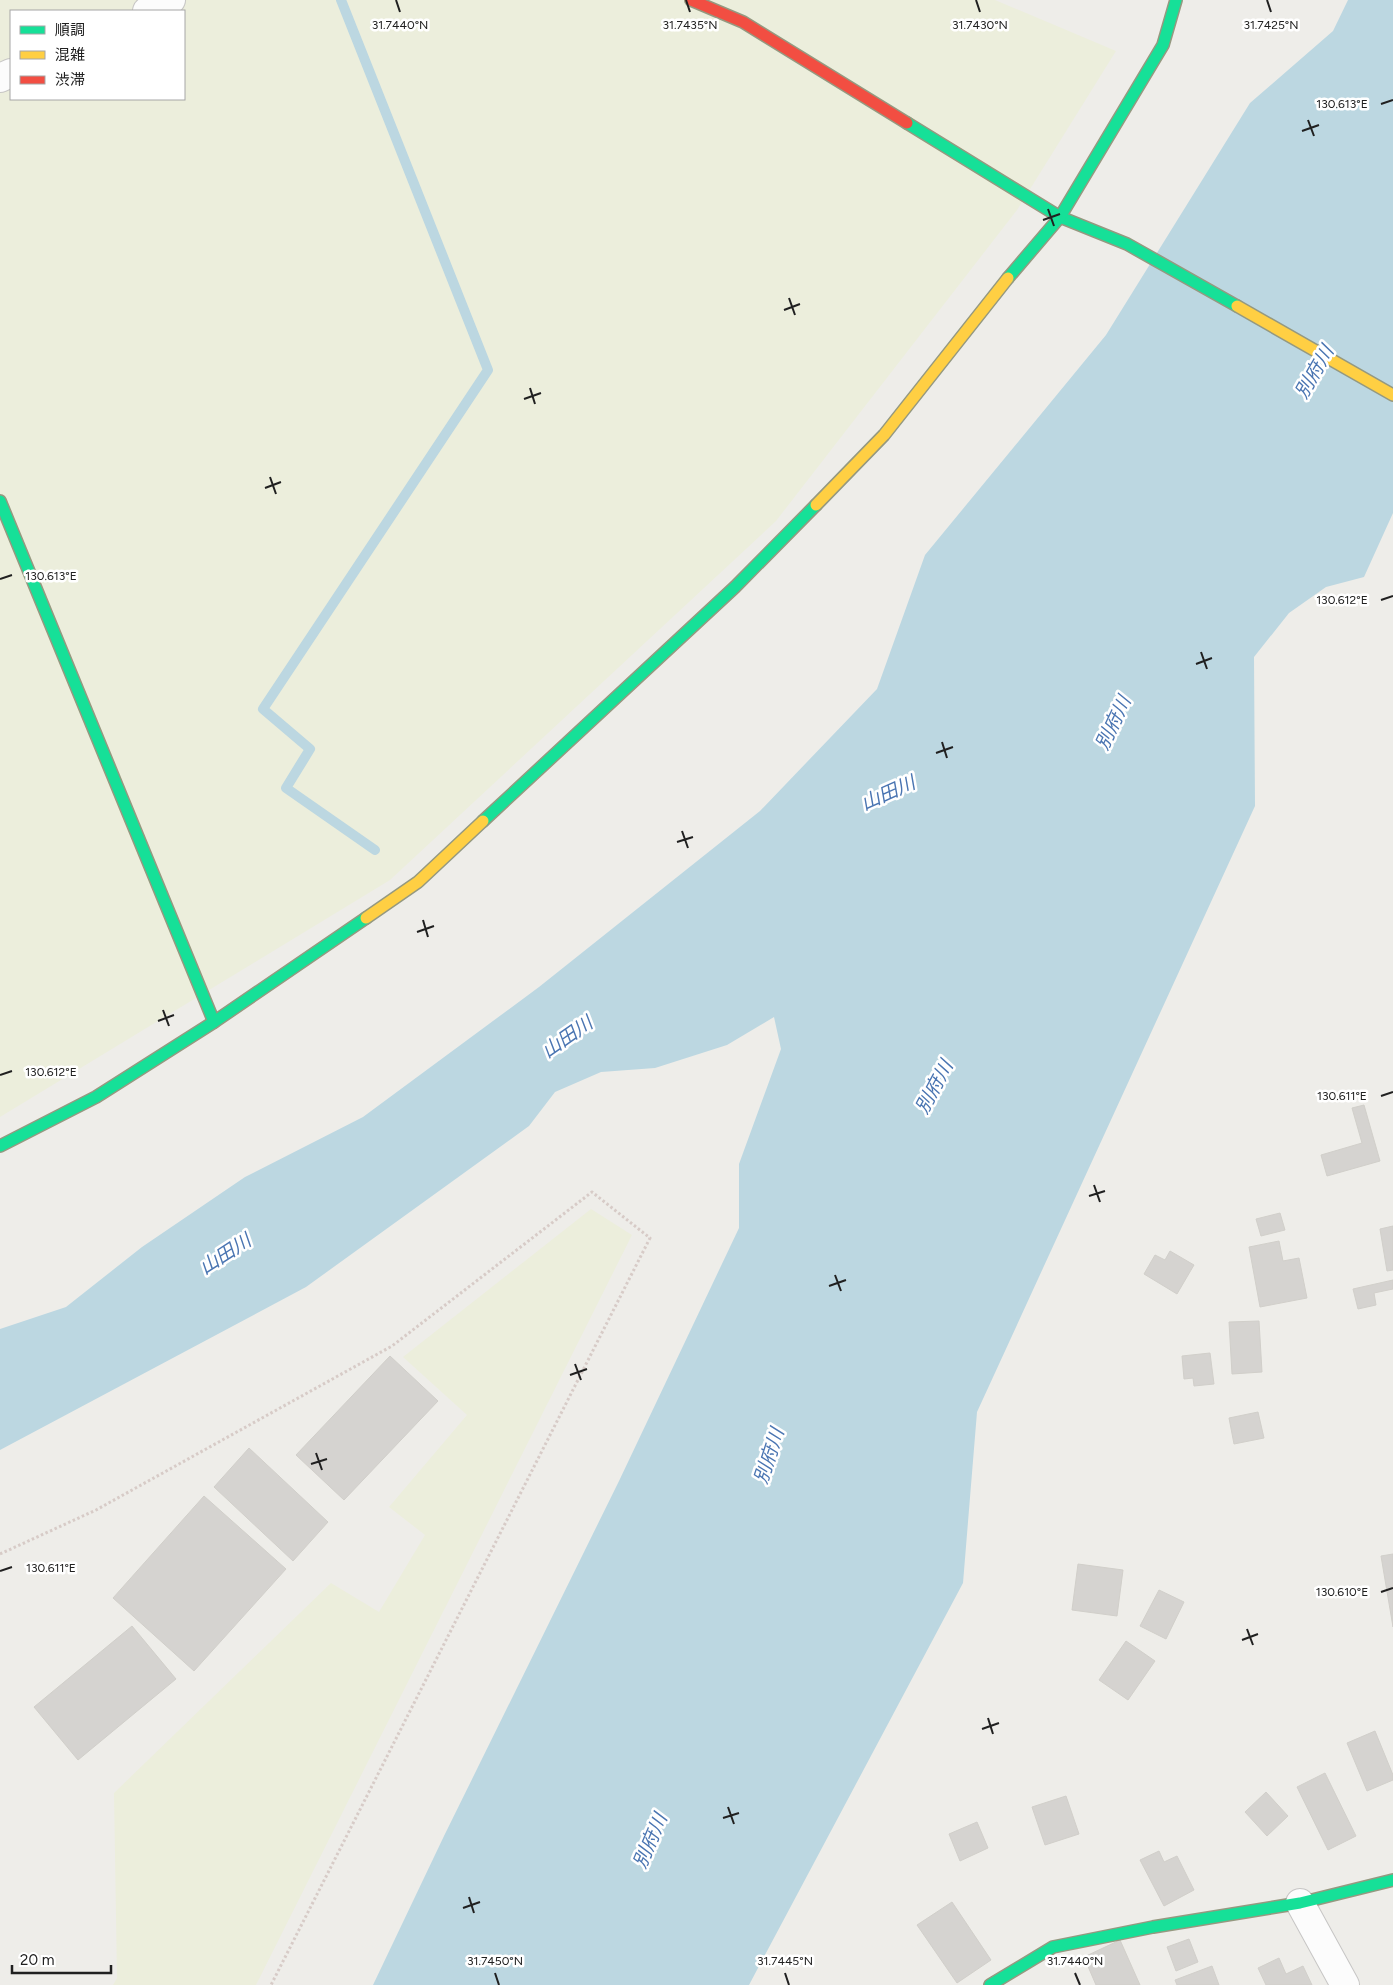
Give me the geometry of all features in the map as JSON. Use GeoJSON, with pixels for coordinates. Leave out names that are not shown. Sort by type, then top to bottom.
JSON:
{"type":"FeatureCollection","features":[{"type":"Feature","properties":{"kind":"street"},"geometry":{"type":"LineString","coordinates":[[149,10],[171,0]]}},
{"type":"Feature","properties":{"kind":"street"},"geometry":{"type":"LineString","coordinates":[[691,0],[743,22],[1060,217],[1127,244],[1393,395]]}},
{"type":"Feature","properties":{"kind":"street"},"geometry":{"type":"LineString","coordinates":[[0,1146],[96,1097],[214,1022],[418,882],[735,587],[884,435],[1003,284],[1060,217],[1163,45],[1176,0]]}},
{"type":"Feature","properties":{"kind":"street"},"geometry":{"type":"LineString","coordinates":[[0,501],[214,1022]]}},
{"type":"Feature","properties":{"kind":"street"},"geometry":{"type":"LineString","coordinates":[[990,1985],[1053,1947],[1153,1927],[1300,1903],[1393,1880]]}},
{"type":"Feature","properties":{"kind":"street"},"geometry":{"type":"LineString","coordinates":[[1300,1903],[1345,1985]]}},
{"type":"Feature","properties":{"kind":"path"},"geometry":{"type":"LineString","coordinates":[[0,1554],[96,1510],[392,1346],[592,1192],[650,1238],[271,1985]]}},
{"type":"Feature","properties":{"kind":"green space"},"geometry":{"type":"Polygon","coordinates":[[[0,0],[995,0],[1116,51],[1017,210],[776,521],[390,880],[0,1117],[0,0]]]}},
{"type":"Feature","properties":{"kind":"green space"},"geometry":{"type":"Polygon","coordinates":[[[591,1209],[632,1235],[256,1985],[113,1985],[117,1978],[114,1793],[331,1583],[379,1612],[425,1535],[389,1507],[467,1415],[403,1357],[591,1209]]]}},
{"type":"Feature","properties":{"kind":"water"},"geometry":{"type":"Polygon","coordinates":[[[1348,0],[1393,0],[1393,513],[1364,577],[1326,587],[1289,613],[1254,657],[1255,806],[977,1412],[963,1583],[749,1985],[373,1985],[444,1836],[619,1481],[739,1228],[739,1164],[781,1049],[774,1017],[727,1045],[655,1068],[601,1072],[555,1092],[529,1126],[306,1287],[0,1450],[0,1329],[66,1307],[142,1247],[245,1177],[363,1117],[539,987],[760,811],[877,689],[925,555],[1106,335],[1250,103],[1333,31],[1348,0]]]}},
{"type":"Feature","properties":{"kind":"building"},"geometry":{"type":"Polygon","coordinates":[[[1364,1105],[1380,1161],[1327,1176],[1321,1155],[1362,1143],[1352,1108],[1364,1105]]]}},
{"type":"Feature","properties":{"kind":"building"},"geometry":{"type":"Polygon","coordinates":[[[1280,1213],[1285,1230],[1261,1236],[1256,1219],[1280,1213]]]}},
{"type":"Feature","properties":{"kind":"building"},"geometry":{"type":"Polygon","coordinates":[[[1393,1226],[1393,1270],[1387,1271],[1380,1229],[1393,1226]]]}},
{"type":"Feature","properties":{"kind":"building"},"geometry":{"type":"Polygon","coordinates":[[[1279,1241],[1283,1261],[1299,1258],[1307,1298],[1260,1307],[1249,1247],[1279,1241]]]}},
{"type":"Feature","properties":{"kind":"building"},"geometry":{"type":"Polygon","coordinates":[[[1170,1251],[1194,1265],[1177,1294],[1144,1274],[1155,1255],[1165,1260],[1170,1251]]]}},
{"type":"Feature","properties":{"kind":"building"},"geometry":{"type":"Polygon","coordinates":[[[1393,1280],[1393,1289],[1374,1293],[1376,1305],[1358,1309],[1353,1289],[1393,1280]]]}},
{"type":"Feature","properties":{"kind":"building"},"geometry":{"type":"Polygon","coordinates":[[[1259,1321],[1262,1372],[1232,1374],[1229,1322],[1259,1321]]]}},
{"type":"Feature","properties":{"kind":"building"},"geometry":{"type":"Polygon","coordinates":[[[1210,1353],[1214,1384],[1194,1386],[1193,1378],[1184,1379],[1182,1356],[1210,1353]]]}},
{"type":"Feature","properties":{"kind":"building"},"geometry":{"type":"Polygon","coordinates":[[[390,1356],[438,1401],[344,1500],[296,1455],[390,1356]]]}},
{"type":"Feature","properties":{"kind":"building"},"geometry":{"type":"Polygon","coordinates":[[[1258,1412],[1264,1438],[1234,1444],[1229,1418],[1258,1412]]]}},
{"type":"Feature","properties":{"kind":"building"},"geometry":{"type":"Polygon","coordinates":[[[249,1448],[328,1522],[293,1561],[214,1487],[249,1448]]]}},
{"type":"Feature","properties":{"kind":"building"},"geometry":{"type":"Polygon","coordinates":[[[204,1496],[286,1569],[194,1671],[113,1598],[204,1496]]]}},
{"type":"Feature","properties":{"kind":"building"},"geometry":{"type":"Polygon","coordinates":[[[1393,1554],[1393,1627],[1381,1556],[1393,1554]]]}},
{"type":"Feature","properties":{"kind":"building"},"geometry":{"type":"Polygon","coordinates":[[[1078,1564],[1123,1570],[1117,1616],[1072,1610],[1078,1564]]]}},
{"type":"Feature","properties":{"kind":"building"},"geometry":{"type":"Polygon","coordinates":[[[1159,1590],[1184,1602],[1166,1639],[1140,1626],[1159,1590]]]}},
{"type":"Feature","properties":{"kind":"building"},"geometry":{"type":"Polygon","coordinates":[[[132,1626],[176,1679],[78,1760],[34,1707],[132,1626]]]}},
{"type":"Feature","properties":{"kind":"building"},"geometry":{"type":"Polygon","coordinates":[[[1126,1641],[1155,1661],[1128,1700],[1099,1680],[1126,1641]]]}},
{"type":"Feature","properties":{"kind":"building"},"geometry":{"type":"Polygon","coordinates":[[[1375,1731],[1393,1775],[1393,1780],[1367,1791],[1347,1743],[1375,1731]]]}},
{"type":"Feature","properties":{"kind":"building"},"geometry":{"type":"Polygon","coordinates":[[[1325,1773],[1356,1836],[1328,1850],[1297,1787],[1325,1773]]]}},
{"type":"Feature","properties":{"kind":"building"},"geometry":{"type":"Polygon","coordinates":[[[1266,1792],[1288,1816],[1267,1836],[1245,1812],[1266,1792]]]}},
{"type":"Feature","properties":{"kind":"building"},"geometry":{"type":"Polygon","coordinates":[[[1066,1796],[1079,1834],[1045,1845],[1032,1807],[1066,1796]]]}},
{"type":"Feature","properties":{"kind":"building"},"geometry":{"type":"Polygon","coordinates":[[[977,1822],[988,1848],[960,1861],[949,1834],[977,1822]]]}},
{"type":"Feature","properties":{"kind":"building"},"geometry":{"type":"Polygon","coordinates":[[[1159,1851],[1164,1862],[1177,1856],[1194,1890],[1164,1906],[1140,1860],[1159,1851]]]}},
{"type":"Feature","properties":{"kind":"building"},"geometry":{"type":"Polygon","coordinates":[[[952,1902],[991,1960],[957,1983],[917,1925],[952,1902]]]}},
{"type":"Feature","properties":{"kind":"building"},"geometry":{"type":"Polygon","coordinates":[[[1189,1939],[1198,1962],[1176,1971],[1167,1947],[1189,1939]]]}},
{"type":"Feature","properties":{"kind":"building"},"geometry":{"type":"Polygon","coordinates":[[[1120,1940],[1140,1985],[1096,1985],[1084,1957],[1120,1940]]]}},
{"type":"Feature","properties":{"kind":"building"},"geometry":{"type":"Polygon","coordinates":[[[1279,1958],[1286,1974],[1303,1966],[1312,1985],[1266,1985],[1258,1968],[1279,1958]]]}},
{"type":"Feature","properties":{"kind":"building"},"geometry":{"type":"Polygon","coordinates":[[[1212,1966],[1219,1985],[1177,1985],[1175,1980],[1212,1966]]]}},
{"type":"Feature","properties":{"kind":"waterway"},"geometry":{"type":"LineString","coordinates":[[341,0],[488,370],[263,709],[310,749],[286,788],[375,850]]}},
{"type":"Feature","properties":{"kind":"traffic: fast"},"geometry":{"type":"LineString","coordinates":[[1008,278],[1060,217],[1163,45],[1176,0]]}},
{"type":"Feature","properties":{"kind":"traffic: fast"},"geometry":{"type":"LineString","coordinates":[[907,123],[1060,217],[1127,244],[1237,306]]}},
{"type":"Feature","properties":{"kind":"traffic: fast"},"geometry":{"type":"LineString","coordinates":[[0,501],[214,1022]]}},
{"type":"Feature","properties":{"kind":"traffic: fast"},"geometry":{"type":"LineString","coordinates":[[483,821],[735,587],[816,505]]}},
{"type":"Feature","properties":{"kind":"traffic: fast"},"geometry":{"type":"LineString","coordinates":[[0,1146],[96,1097],[214,1022],[366,918]]}},
{"type":"Feature","properties":{"kind":"traffic: fast"},"geometry":{"type":"LineString","coordinates":[[990,1985],[1053,1947],[1153,1927],[1300,1903],[1393,1880]]}},
{"type":"Feature","properties":{"kind":"traffic: slow"},"geometry":{"type":"LineString","coordinates":[[816,505],[884,435],[1008,278]]}},
{"type":"Feature","properties":{"kind":"traffic: slow"},"geometry":{"type":"LineString","coordinates":[[1237,306],[1393,395]]}},
{"type":"Feature","properties":{"kind":"traffic: slow"},"geometry":{"type":"LineString","coordinates":[[366,918],[418,882],[483,821]]}},
{"type":"Feature","properties":{"kind":"traffic: jam"},"geometry":{"type":"LineString","coordinates":[[691,0],[743,22],[907,123]]}},
{"type":"Feature","properties":{"kind":"water label","name":"別府川"},"geometry":{"type":"Point","coordinates":[1314,372]}},
{"type":"Feature","properties":{"kind":"water label","name":"別府川"},"geometry":{"type":"Point","coordinates":[1113,723]}},
{"type":"Feature","properties":{"kind":"water label","name":"山田川"},"geometry":{"type":"Point","coordinates":[888,793]}},
{"type":"Feature","properties":{"kind":"water label","name":"山田川"},"geometry":{"type":"Point","coordinates":[567,1037]}},
{"type":"Feature","properties":{"kind":"water label","name":"別府川"},"geometry":{"type":"Point","coordinates":[934,1087]}},
{"type":"Feature","properties":{"kind":"water label","name":"山田川"},"geometry":{"type":"Point","coordinates":[225,1254]}},
{"type":"Feature","properties":{"kind":"water label","name":"別府川"},"geometry":{"type":"Point","coordinates":[769,1456]}},
{"type":"Feature","properties":{"kind":"water label","name":"別府川"},"geometry":{"type":"Point","coordinates":[650,1841]}}]}
